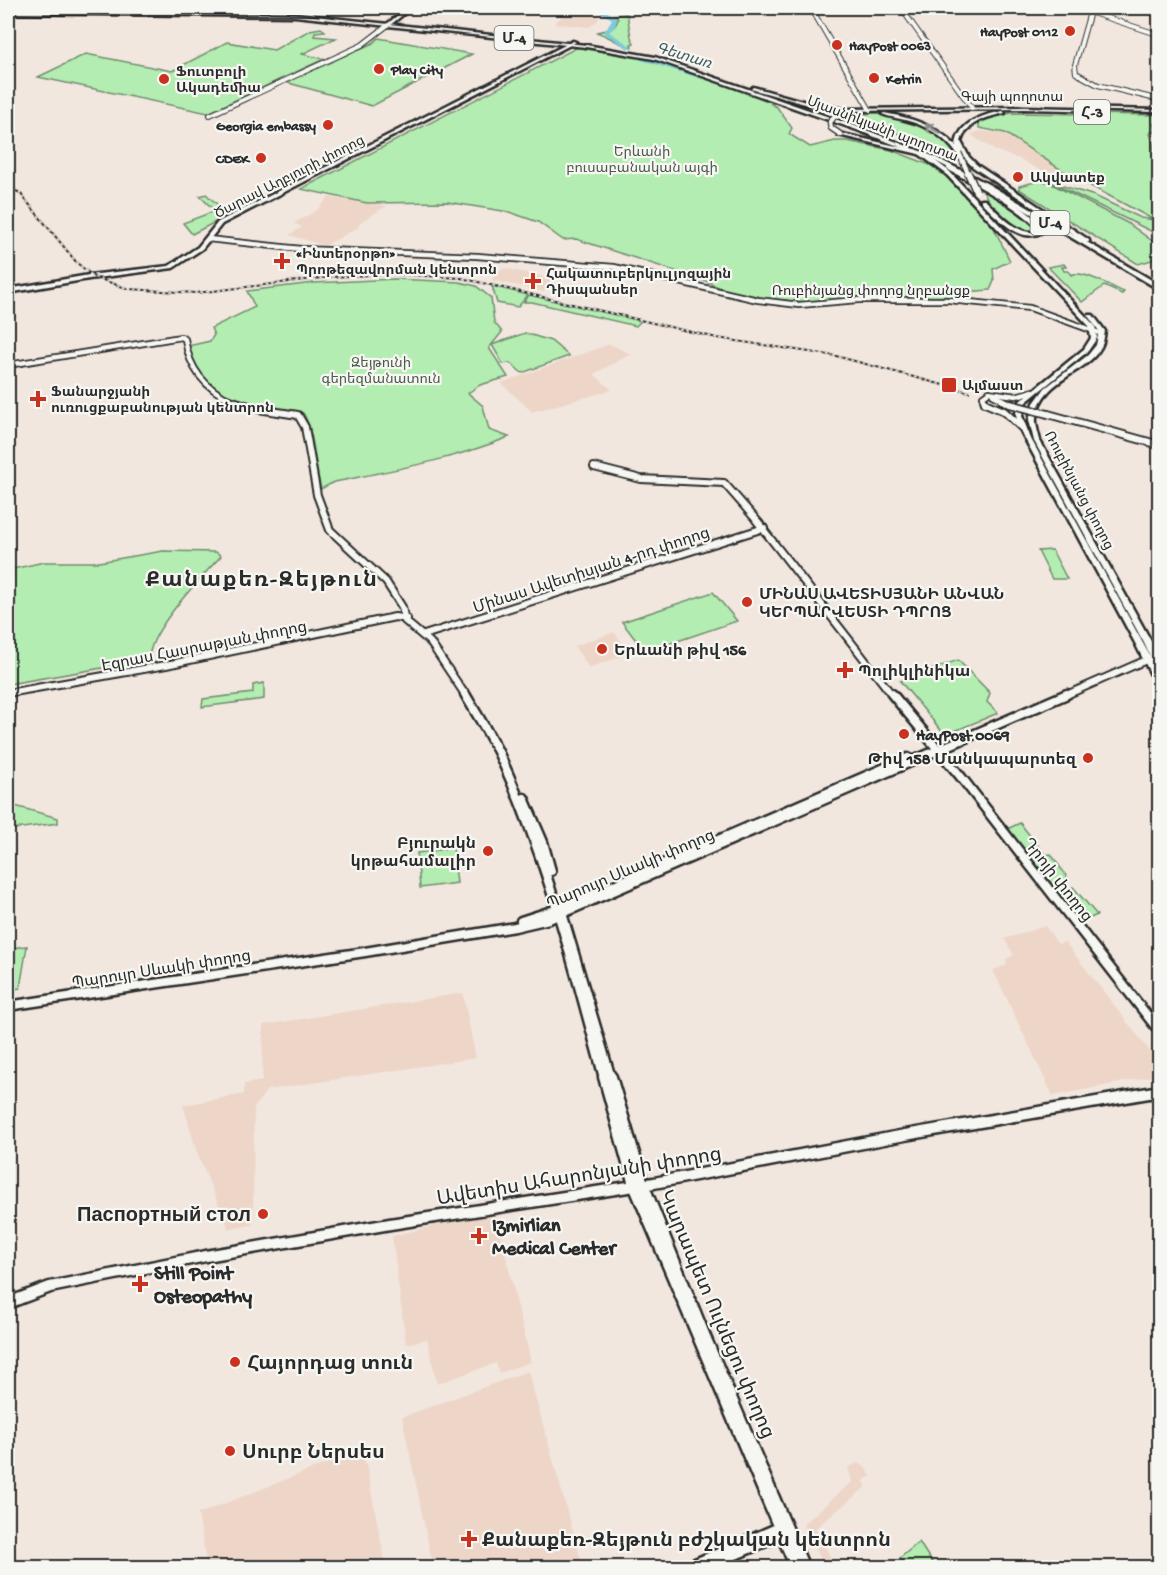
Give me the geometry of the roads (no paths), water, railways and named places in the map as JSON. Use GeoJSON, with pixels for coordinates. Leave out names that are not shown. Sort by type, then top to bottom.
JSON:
{"type":"FeatureCollection","features":[{"type":"Feature","properties":{"kind":"highway","name":"Մ-4"},"geometry":{"type":"LineString","coordinates":[[8,10],[272,14],[573,43],[655,58],[751,89]]}},
{"type":"Feature","properties":{"kind":"highway","name":"Մյասնիկյանի պողոտա"},"geometry":{"type":"LineString","coordinates":[[751,89],[931,157],[977,180],[1160,288]]}},
{"type":"Feature","properties":{"kind":"highway","name":"Մյասնիկյանի պողոտա"},"geometry":{"type":"LineString","coordinates":[[751,89],[881,133],[942,158],[1160,282]]}},
{"type":"Feature","properties":{"kind":"main road"},"geometry":{"type":"LineString","coordinates":[[389,24],[409,8]]}},
{"type":"Feature","properties":{"kind":"main road","name":"Ծարավ Աղբյուրի փողոց"},"geometry":{"type":"LineString","coordinates":[[8,291],[89,277],[161,270],[178,263],[208,239],[215,227],[226,219],[573,43]]}},
{"type":"Feature","properties":{"kind":"main road"},"geometry":{"type":"LineString","coordinates":[[751,89],[818,106],[867,110]]}},
{"type":"Feature","properties":{"kind":"main road"},"geometry":{"type":"LineString","coordinates":[[972,108],[982,112],[983,117]]}},
{"type":"Feature","properties":{"kind":"main road","name":"Գայի պողոտա"},"geometry":{"type":"LineString","coordinates":[[867,110],[972,108],[1160,112]]}},
{"type":"Feature","properties":{"kind":"main road"},"geometry":{"type":"LineString","coordinates":[[867,110],[834,117],[830,122],[831,128],[840,134],[921,153],[947,172],[1098,333]]}},
{"type":"Feature","properties":{"kind":"main road"},"geometry":{"type":"LineString","coordinates":[[883,110],[928,124],[948,139],[958,151],[983,201],[1090,315],[1098,333],[1100,344],[1093,353],[1047,389],[1034,409],[1020,406],[1033,391],[1086,350],[1098,333]]}},
{"type":"Feature","properties":{"kind":"main road","name":"Գայի պողոտա"},"geometry":{"type":"LineString","coordinates":[[958,141],[964,129],[983,117],[1024,110],[1160,112]]}},
{"type":"Feature","properties":{"kind":"main road"},"geometry":{"type":"LineString","coordinates":[[850,112],[902,117]]}},
{"type":"Feature","properties":{"kind":"main road"},"geometry":{"type":"LineString","coordinates":[[958,141],[967,158],[975,166],[1087,241]]}},
{"type":"Feature","properties":{"kind":"main road"},"geometry":{"type":"LineString","coordinates":[[958,141],[958,151]]}},
{"type":"Feature","properties":{"kind":"main road"},"geometry":{"type":"LineString","coordinates":[[931,157],[1027,216],[1040,225],[1042,231],[1033,235],[1018,231],[983,201]]}},
{"type":"Feature","properties":{"kind":"main road","name":"Ռուբինյանց փողոց"},"geometry":{"type":"LineString","coordinates":[[1020,406],[1021,427],[1152,655],[1160,684]]}},
{"type":"Feature","properties":{"kind":"main road","name":"Ռուբինյանց փողոց"},"geometry":{"type":"LineString","coordinates":[[1034,409],[1031,424],[1036,441],[1160,670]]}},
{"type":"Feature","properties":{"kind":"street"},"geometry":{"type":"LineString","coordinates":[[811,8],[867,110]]}},
{"type":"Feature","properties":{"kind":"street"},"geometry":{"type":"LineString","coordinates":[[901,8],[972,108]]}},
{"type":"Feature","properties":{"kind":"street"},"geometry":{"type":"LineString","coordinates":[[1079,8],[1088,8]]}},
{"type":"Feature","properties":{"kind":"street"},"geometry":{"type":"LineString","coordinates":[[1079,8],[1160,35]]}},
{"type":"Feature","properties":{"kind":"street"},"geometry":{"type":"LineString","coordinates":[[1090,12],[1075,65],[1076,73],[1098,85],[1160,100]]}},
{"type":"Feature","properties":{"kind":"street"},"geometry":{"type":"LineString","coordinates":[[210,115],[362,45],[389,24]]}},
{"type":"Feature","properties":{"kind":"street","name":"Ռուբինյանց փողոց նրբանցք"},"geometry":{"type":"LineString","coordinates":[[208,239],[301,249],[477,256],[614,267],[727,294],[800,304],[858,300],[949,300],[1030,308],[1098,333]]}},
{"type":"Feature","properties":{"kind":"street","name":"Կարապետ Ուլնեցու փողոց"},"geometry":{"type":"LineString","coordinates":[[8,365],[160,340],[185,345],[188,360],[206,384],[232,402],[298,415],[305,427],[310,464],[329,528],[386,583],[404,607],[405,619],[425,635],[465,694],[500,755],[526,815],[559,912],[639,1185],[783,1530],[796,1568]]}},
{"type":"Feature","properties":{"kind":"street"},"geometry":{"type":"LineString","coordinates":[[984,397],[992,392],[1016,396],[1033,391]]}},
{"type":"Feature","properties":{"kind":"street"},"geometry":{"type":"LineString","coordinates":[[984,397],[1160,445]]}},
{"type":"Feature","properties":{"kind":"street"},"geometry":{"type":"LineString","coordinates":[[984,397],[1021,427]]}},
{"type":"Feature","properties":{"kind":"street","name":"Դրոյի փողոց"},"geometry":{"type":"LineString","coordinates":[[594,467],[640,479],[724,483],[763,528],[906,713],[937,748],[1160,1032]]}},
{"type":"Feature","properties":{"kind":"street","name":"Մինաս Ավետիսյան 4-րդ փողոց"},"geometry":{"type":"LineString","coordinates":[[425,635],[763,528]]}},
{"type":"Feature","properties":{"kind":"street","name":"Էզրաս Հասրաթյան փողոց"},"geometry":{"type":"LineString","coordinates":[[8,694],[80,684],[405,619]]}},
{"type":"Feature","properties":{"kind":"street","name":"Պարույր Սևակի փողոց"},"geometry":{"type":"LineString","coordinates":[[8,1004],[477,929],[559,912],[1152,655]]}},
{"type":"Feature","properties":{"kind":"street","name":"Ավետիս Ահարոնյանի փողոց"},"geometry":{"type":"LineString","coordinates":[[8,1303],[50,1287],[206,1256],[390,1224],[639,1185],[1160,1091]]}},
{"type":"Feature","properties":{"kind":"street"},"geometry":{"type":"LineString","coordinates":[[686,1568],[783,1530]]}},
{"type":"Feature","properties":{"kind":"street"},"geometry":{"type":"LineString","coordinates":[[703,1568],[783,1530]]}},
{"type":"Feature","properties":{"kind":"street","name":"Կարապետ Ուլնեցու փողոց"},"geometry":{"type":"LineString","coordinates":[[783,1530],[804,1568]]}},
{"type":"Feature","properties":{"kind":"waterway","name":"Գետառ"},"geometry":{"type":"LineString","coordinates":[[596,8],[615,18],[612,27],[606,32],[629,47]]}},
{"type":"Feature","properties":{"kind":"waterway","name":"Գետառ"},"geometry":{"type":"LineString","coordinates":[[634,56],[724,84]]}},
{"type":"Feature","properties":{"kind":"railway"},"geometry":{"type":"LineString","coordinates":[[8,187],[20,193],[77,263],[94,277],[129,289],[196,293],[331,277],[391,274],[461,278],[717,338],[836,356],[969,392]]}},
{"type":"Feature","properties":{"kind":"place","name":"HayPost 0112"},"geometry":{"type":"Point","coordinates":[1070,31]}},
{"type":"Feature","properties":{"kind":"place","name":"HayPost 0063"},"geometry":{"type":"Point","coordinates":[837,45]}},
{"type":"Feature","properties":{"kind":"place","name":"Play City"},"geometry":{"type":"Point","coordinates":[379,69]}},
{"type":"Feature","properties":{"kind":"place","name":"Ketrin"},"geometry":{"type":"Point","coordinates":[874,78]}},
{"type":"Feature","properties":{"kind":"place","name":"Ֆուտբոլի Ակադեմիա"},"geometry":{"type":"Point","coordinates":[164,79]}},
{"type":"Feature","properties":{"kind":"place","name":"Georgia embassy"},"geometry":{"type":"Point","coordinates":[328,125]}},
{"type":"Feature","properties":{"kind":"place","name":"CDEK"},"geometry":{"type":"Point","coordinates":[261,158]}},
{"type":"Feature","properties":{"kind":"place","name":"Ակվատեք"},"geometry":{"type":"Point","coordinates":[1018,177]}},
{"type":"Feature","properties":{"kind":"place","name":"«Ինտերօրթո» Պրոթեզավորման կենտրոն"},"geometry":{"type":"Point","coordinates":[282,261]}},
{"type":"Feature","properties":{"kind":"place","name":"Հակատուբերկուլյոզային Դիսպանսեր"},"geometry":{"type":"Point","coordinates":[533,281]}},
{"type":"Feature","properties":{"kind":"place","name":"Ալմաստ"},"geometry":{"type":"Point","coordinates":[949,385]}},
{"type":"Feature","properties":{"kind":"place","name":"Ֆանարջյանի ուռուցքաբանության կենտրոն"},"geometry":{"type":"Point","coordinates":[38,399]}},
{"type":"Feature","properties":{"kind":"place","name":"ՄԻՆԱՍ ԱՎԵՏԻՍՅԱՆԻ ԱՆՎԱՆ ԿԵՐՊԱՐՎԵՍՏԻ ԴՊՐՈՑ"},"geometry":{"type":"Point","coordinates":[747,602]}},
{"type":"Feature","properties":{"kind":"place","name":"Երևանի թիվ 156"},"geometry":{"type":"Point","coordinates":[602,649]}},
{"type":"Feature","properties":{"kind":"place","name":"Պոլիկլինիկա"},"geometry":{"type":"Point","coordinates":[845,670]}},
{"type":"Feature","properties":{"kind":"place","name":"HayPost 0069"},"geometry":{"type":"Point","coordinates":[904,734]}},
{"type":"Feature","properties":{"kind":"place","name":"Թիվ 158 Մանկապարտեզ"},"geometry":{"type":"Point","coordinates":[1088,758]}},
{"type":"Feature","properties":{"kind":"place","name":"Բյուրակն կրթահամալիր"},"geometry":{"type":"Point","coordinates":[488,851]}},
{"type":"Feature","properties":{"kind":"place","name":"Паспортный стол"},"geometry":{"type":"Point","coordinates":[263,1214]}},
{"type":"Feature","properties":{"kind":"place","name":"Izmirlian Medical Center"},"geometry":{"type":"Point","coordinates":[479,1236]}},
{"type":"Feature","properties":{"kind":"place","name":"Still Point Osteopathy"},"geometry":{"type":"Point","coordinates":[140,1284]}},
{"type":"Feature","properties":{"kind":"place","name":"Հայորդաց տուն"},"geometry":{"type":"Point","coordinates":[235,1362]}},
{"type":"Feature","properties":{"kind":"place","name":"Սուրբ Ներսես"},"geometry":{"type":"Point","coordinates":[230,1451]}},
{"type":"Feature","properties":{"kind":"place","name":"Քանաքեռ-Զեյթուն բժշկական կենտրոն"},"geometry":{"type":"Point","coordinates":[469,1539]}},
{"type":"Feature","properties":{"kind":"district","name":"Քանաքեռ-Զեյթուն"},"geometry":{"type":"Point","coordinates":[262,578]}},
{"type":"Feature","properties":{"kind":"park label","name":"Երևանի բուսաբանական այգի"},"geometry":{"type":"Point","coordinates":[642,160]}},
{"type":"Feature","properties":{"kind":"park label","name":"Զեյթունի գերեզմանատուն"},"geometry":{"type":"Point","coordinates":[381,370]}}]}
